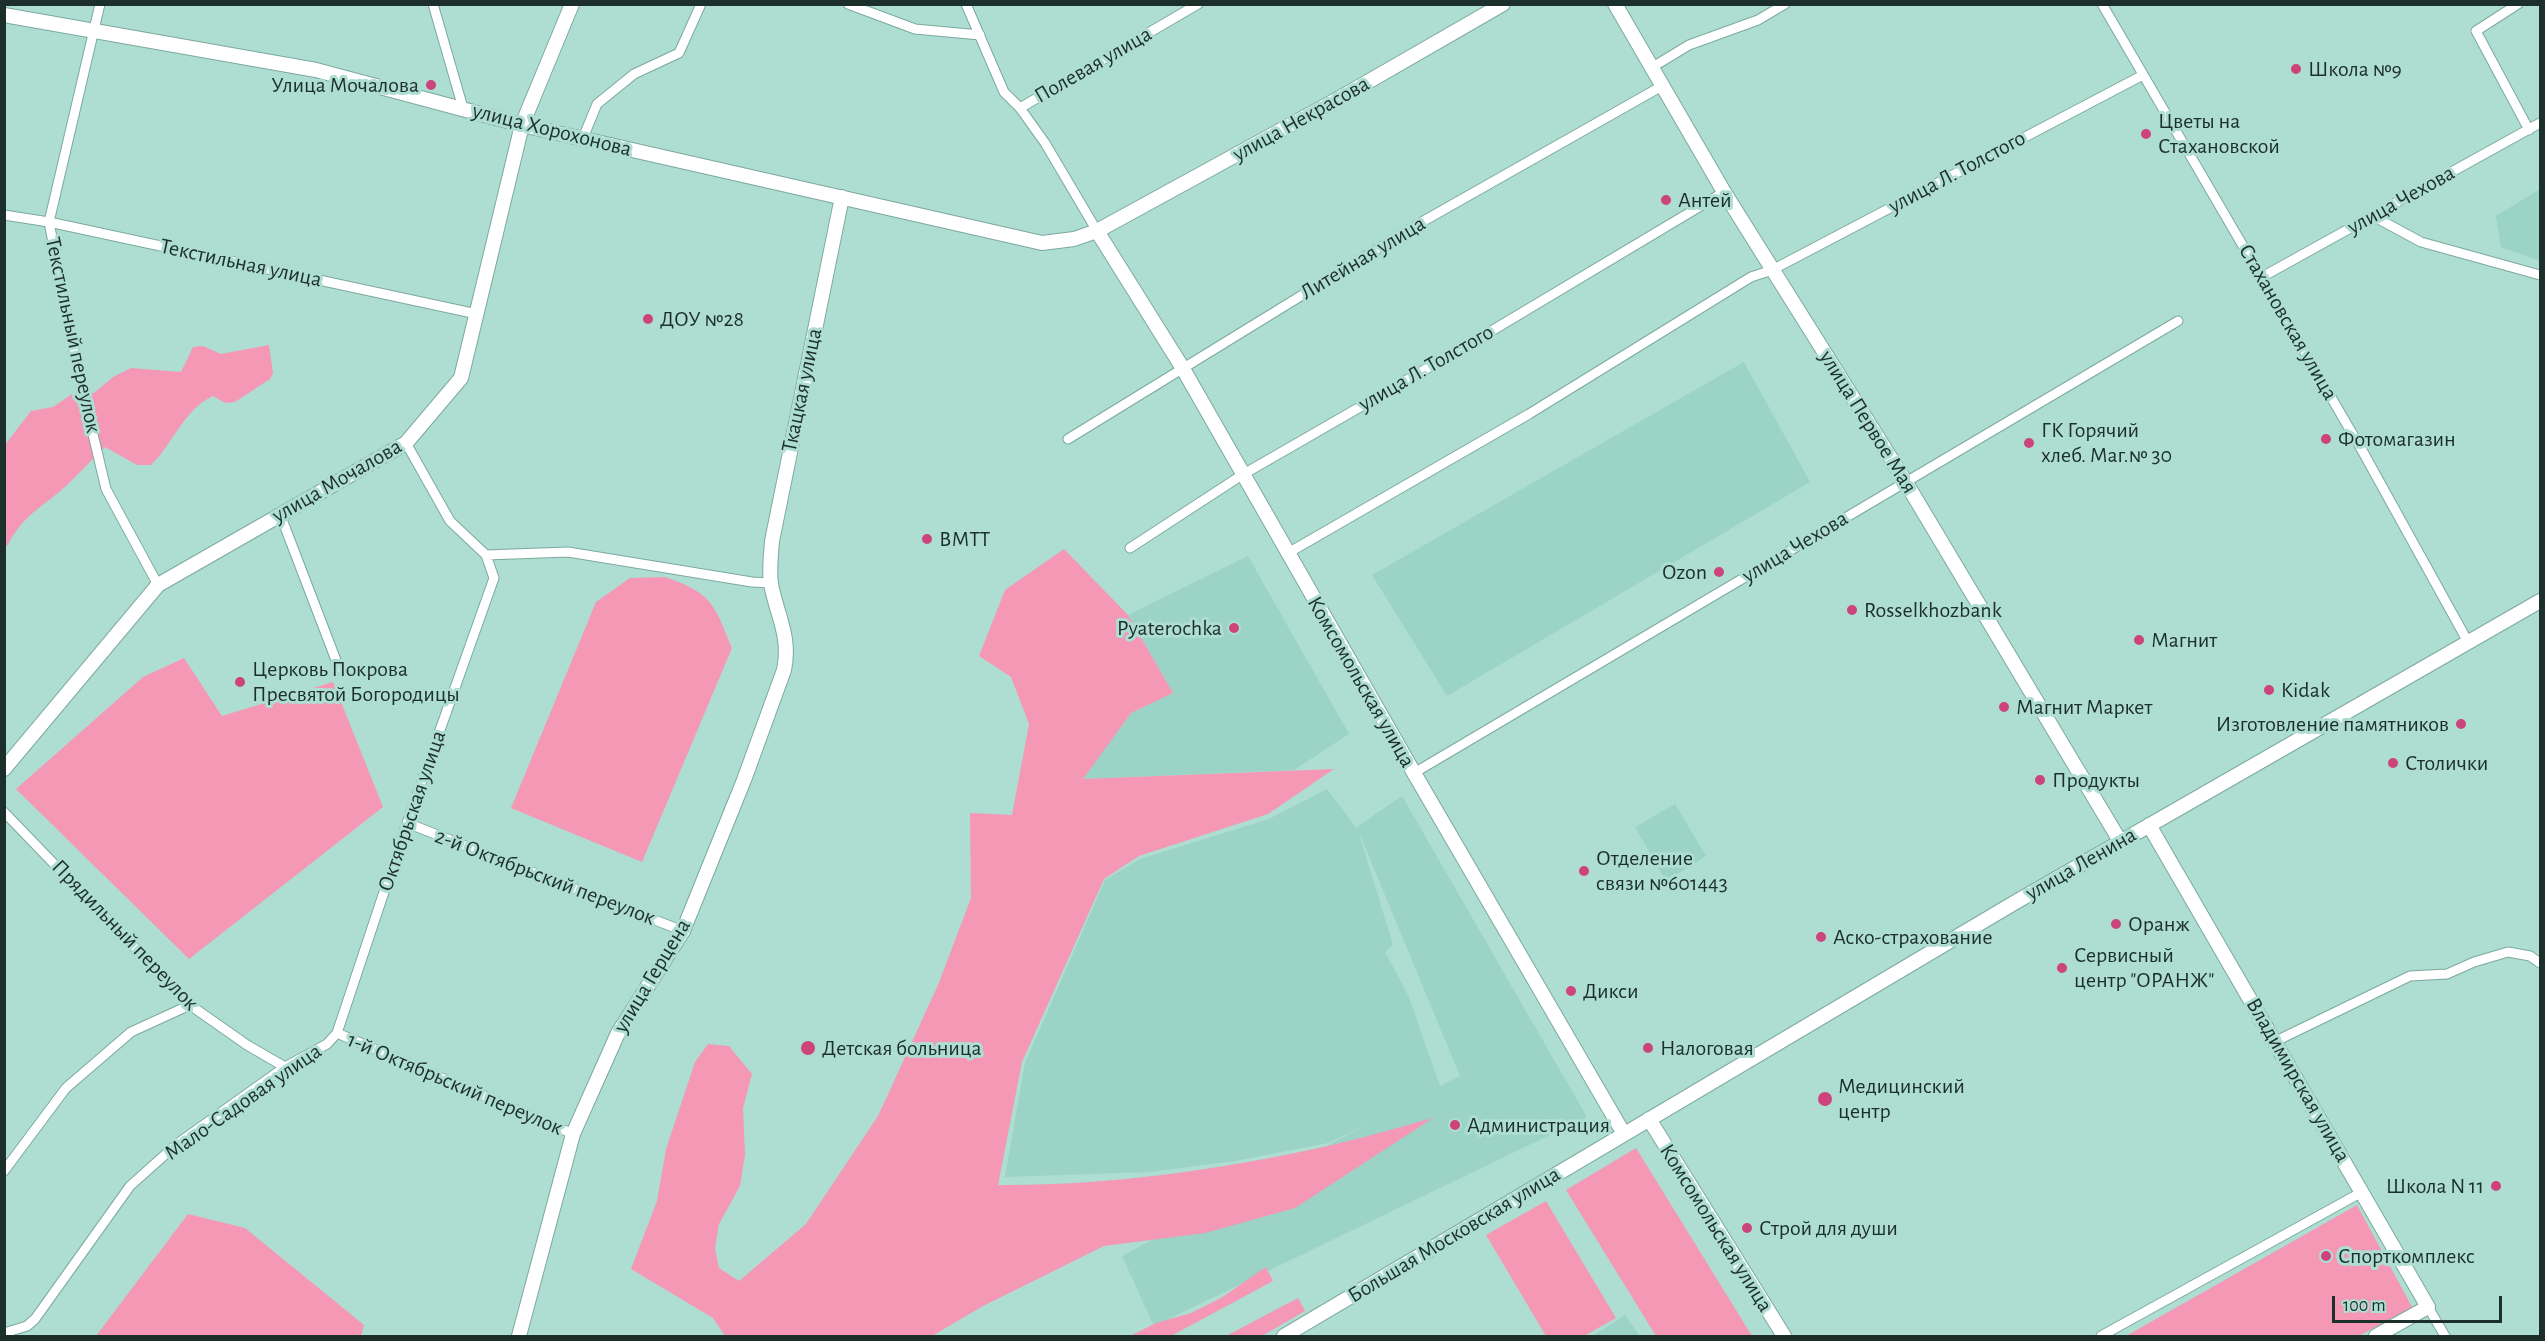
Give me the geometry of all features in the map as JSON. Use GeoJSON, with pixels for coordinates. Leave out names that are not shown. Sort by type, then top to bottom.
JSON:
{"type":"FeatureCollection","features":[{"type":"Feature","properties":{"kind":"street","name":"Текстильный переулок"},"geometry":{"type":"LineString","coordinates":[[100,4],[49,222],[77,367],[106,489],[158,585]]}},
{"type":"Feature","properties":{"kind":"street"},"geometry":{"type":"LineString","coordinates":[[433,4],[463,108]]}},
{"type":"Feature","properties":{"kind":"street","name":"улица Мочалова"},"geometry":{"type":"LineString","coordinates":[[4,769],[158,585],[406,443],[461,378],[522,124],[572,4]]}},
{"type":"Feature","properties":{"kind":"street"},"geometry":{"type":"LineString","coordinates":[[583,138],[597,104],[634,74],[679,53],[701,4]]}},
{"type":"Feature","properties":{"kind":"street"},"geometry":{"type":"LineString","coordinates":[[848,4],[915,29],[980,35]]}},
{"type":"Feature","properties":{"kind":"street"},"geometry":{"type":"LineString","coordinates":[[966,4],[1004,92],[1020,108],[1045,143],[1097,231]]}},
{"type":"Feature","properties":{"kind":"street","name":"Полевая улица"},"geometry":{"type":"LineString","coordinates":[[1020,108],[1198,4]]}},
{"type":"Feature","properties":{"kind":"street","name":"улица Некрасова"},"geometry":{"type":"LineString","coordinates":[[1097,231],[1338,99],[1503,4]]}},
{"type":"Feature","properties":{"kind":"street","name":"улица Первое Мая"},"geometry":{"type":"LineString","coordinates":[[1615,4],[1724,192],[1905,481],[2120,841]]}},
{"type":"Feature","properties":{"kind":"street"},"geometry":{"type":"LineString","coordinates":[[1652,68],[1689,45],[1758,20],[1785,4]]}},
{"type":"Feature","properties":{"kind":"street","name":"Стахановская улица"},"geometry":{"type":"LineString","coordinates":[[2102,4],[2363,452],[2468,642]]}},
{"type":"Feature","properties":{"kind":"street"},"geometry":{"type":"LineString","coordinates":[[2518,4],[2476,31],[2529,130]]}},
{"type":"Feature","properties":{"kind":"street","name":"улица Хорохонова"},"geometry":{"type":"LineString","coordinates":[[4,15],[316,70],[522,124],[1041,243],[1074,239],[1097,231]]}},
{"type":"Feature","properties":{"kind":"street","name":"улица Л. Толстого"},"geometry":{"type":"LineString","coordinates":[[1288,553],[1529,414],[1750,277],[1772,270],[2143,75]]}},
{"type":"Feature","properties":{"kind":"street","name":"Литейная улица"},"geometry":{"type":"LineString","coordinates":[[1068,439],[1413,227],[1662,86]]}},
{"type":"Feature","properties":{"kind":"street","name":"улица Чехова"},"geometry":{"type":"LineString","coordinates":[[2262,276],[2541,123]]}},
{"type":"Feature","properties":{"kind":"street","name":"улица Л. Толстого"},"geometry":{"type":"LineString","coordinates":[[1130,548],[1242,475],[1478,339],[1724,192]]}},
{"type":"Feature","properties":{"kind":"street","name":"Ткацкая улица"},"geometry":{"type":"LineString","coordinates":[[771,583],[772,541],[779,500],[842,197]]}},
{"type":"Feature","properties":{"kind":"street","name":"Текстильная улица"},"geometry":{"type":"LineString","coordinates":[[4,215],[49,222],[477,314]]}},
{"type":"Feature","properties":{"kind":"street"},"geometry":{"type":"LineString","coordinates":[[2373,216],[2421,242],[2541,275]]}},
{"type":"Feature","properties":{"kind":"street","name":"Комсомольская улица"},"geometry":{"type":"LineString","coordinates":[[1097,231],[1182,367],[1413,773],[1624,1134]]}},
{"type":"Feature","properties":{"kind":"street","name":"улица Чехова"},"geometry":{"type":"LineString","coordinates":[[1413,773],[2178,321]]}},
{"type":"Feature","properties":{"kind":"street"},"geometry":{"type":"LineString","coordinates":[[406,443],[450,521],[486,555],[568,552],[752,582],[771,583]]}},
{"type":"Feature","properties":{"kind":"street"},"geometry":{"type":"LineString","coordinates":[[280,514],[339,668]]}},
{"type":"Feature","properties":{"kind":"street","name":"Октябрьская улица"},"geometry":{"type":"LineString","coordinates":[[336,1033],[406,823],[494,578],[486,555]]}},
{"type":"Feature","properties":{"kind":"street","name":"улица Герцена"},"geometry":{"type":"LineString","coordinates":[[519,1336],[573,1134],[618,1033],[682,931],[744,780],[784,670],[788,654],[786,635],[771,583]]}},
{"type":"Feature","properties":{"kind":"street","name":"улица Ленина"},"geometry":{"type":"LineString","coordinates":[[1624,1134],[2120,841],[2541,600]]}},
{"type":"Feature","properties":{"kind":"street","name":"Прядильный переулок"},"geometry":{"type":"LineString","coordinates":[[4,812],[190,1005],[247,1045],[285,1067]]}},
{"type":"Feature","properties":{"kind":"street","name":"2-й Октябрьский переулок"},"geometry":{"type":"LineString","coordinates":[[406,823],[682,931]]}},
{"type":"Feature","properties":{"kind":"street","name":"Владимирская улица"},"geometry":{"type":"LineString","coordinates":[[2149,825],[2445,1336]]}},
{"type":"Feature","properties":{"kind":"street"},"geometry":{"type":"LineString","coordinates":[[2276,1041],[2410,976],[2447,974],[2474,962],[2508,952],[2530,957],[2541,963]]}},
{"type":"Feature","properties":{"kind":"street"},"geometry":{"type":"LineString","coordinates":[[4,1171],[66,1088],[131,1032],[190,1005]]}},
{"type":"Feature","properties":{"kind":"street","name":"Мало-Садовая улица"},"geometry":{"type":"LineString","coordinates":[[6,1331],[27,1326],[35,1319],[130,1186],[177,1144],[285,1067],[327,1044],[336,1033]]}},
{"type":"Feature","properties":{"kind":"street","name":"1-й Октябрьский переулок"},"geometry":{"type":"LineString","coordinates":[[336,1033],[573,1134]]}},
{"type":"Feature","properties":{"kind":"street","name":"Комсомольская улица"},"geometry":{"type":"LineString","coordinates":[[1649,1119],[1784,1336]]}},
{"type":"Feature","properties":{"kind":"street","name":"Большая Московская улица"},"geometry":{"type":"LineString","coordinates":[[1284,1336],[1624,1134]]}},
{"type":"Feature","properties":{"kind":"street"},"geometry":{"type":"LineString","coordinates":[[2101,1336],[2362,1192]]}},
{"type":"Feature","properties":{"kind":"street"},"geometry":{"type":"LineString","coordinates":[[2376,1336],[2428,1307]]}},
{"type":"Feature","properties":{"kind":"shaded area"},"geometry":{"type":"Polygon","coordinates":[[[2540,189],[2540,261],[2501,247],[2496,216],[2540,189]]]}},
{"type":"Feature","properties":{"kind":"shaded area"},"geometry":{"type":"Polygon","coordinates":[[[269,345],[273,373],[270,379],[235,402],[225,403],[213,396],[203,402],[186,418],[151,465],[137,465],[105,447],[65,487],[26,519],[7,546],[4,545],[4,446],[31,411],[53,407],[72,394],[94,393],[113,377],[131,368],[181,372],[193,347],[203,346],[221,354],[269,345]]]}},
{"type":"Feature","properties":{"kind":"shaded area"},"geometry":{"type":"Polygon","coordinates":[[[1744,362],[1810,482],[1447,696],[1372,575],[1744,362]]]}},
{"type":"Feature","properties":{"kind":"shaded area"},"geometry":{"type":"Polygon","coordinates":[[[1064,549],[1128,615],[1173,693],[1131,713],[1083,779],[1334,769],[1268,814],[1139,856],[1104,879],[1022,1062],[998,1185],[1078,1183],[1161,1175],[1244,1163],[1323,1147],[1433,1118],[1295,1208],[1205,1233],[1104,1246],[983,1306],[932,1336],[725,1336],[713,1318],[631,1269],[657,1201],[666,1149],[695,1062],[708,1044],[729,1046],[752,1074],[743,1108],[745,1155],[740,1186],[719,1224],[715,1248],[719,1268],[739,1281],[806,1224],[878,1116],[938,985],[971,898],[970,813],[1012,815],[1029,724],[1011,677],[979,656],[1005,590],[1064,549]]]}},
{"type":"Feature","properties":{"kind":"shaded area"},"geometry":{"type":"Polygon","coordinates":[[[1248,556],[1349,734],[1294,770],[1082,779],[1131,713],[1173,693],[1128,615],[1248,556]]]}},
{"type":"Feature","properties":{"kind":"shaded area"},"geometry":{"type":"Polygon","coordinates":[[[665,577],[693,589],[709,602],[721,621],[732,648],[642,862],[511,808],[596,602],[630,578],[665,577]]]}},
{"type":"Feature","properties":{"kind":"shaded area"},"geometry":{"type":"Polygon","coordinates":[[[184,658],[222,716],[333,682],[383,807],[189,959],[16,789],[143,677],[184,658]]]}},
{"type":"Feature","properties":{"kind":"shaded area"},"geometry":{"type":"Polygon","coordinates":[[[1327,789],[1358,830],[1357,827],[1402,796],[1587,1117],[1154,1326],[1122,1256],[1368,1124],[1328,1143],[1235,1161],[1149,1172],[1005,1177],[1025,1063],[1105,880],[1140,859],[1269,819],[1327,789]],[[1358,830],[1393,945],[1385,952],[1408,995],[1440,1086],[1460,1076],[1358,830]]]}},
{"type":"Feature","properties":{"kind":"shaded area"},"geometry":{"type":"Polygon","coordinates":[[[1675,804],[1706,856],[1666,881],[1635,827],[1675,804]]]}},
{"type":"Feature","properties":{"kind":"shaded area"},"geometry":{"type":"Polygon","coordinates":[[[1636,1148],[1752,1336],[1656,1336],[1566,1190],[1636,1148]]]}},
{"type":"Feature","properties":{"kind":"shaded area"},"geometry":{"type":"Polygon","coordinates":[[[1546,1201],[1616,1318],[1584,1336],[1546,1336],[1486,1235],[1546,1201]]]}},
{"type":"Feature","properties":{"kind":"shaded area","name":"Спорткомплекс"},"geometry":{"type":"Polygon","coordinates":[[[2357,1205],[2412,1307],[2359,1336],[2126,1336],[2357,1205]]]}},
{"type":"Feature","properties":{"kind":"shaded area"},"geometry":{"type":"Polygon","coordinates":[[[188,1214],[245,1228],[364,1325],[361,1336],[96,1336],[188,1214]]]}},
{"type":"Feature","properties":{"kind":"shaded area"},"geometry":{"type":"Polygon","coordinates":[[[1266,1267],[1273,1281],[1171,1336],[1130,1336],[1156,1323],[1191,1313],[1221,1298],[1266,1267]]]}},
{"type":"Feature","properties":{"kind":"shaded area"},"geometry":{"type":"Polygon","coordinates":[[[1298,1298],[1305,1311],[1262,1336],[1226,1336],[1298,1298]]]}},
{"type":"Feature","properties":{"kind":"shaded area"},"geometry":{"type":"Polygon","coordinates":[[[1625,1315],[1640,1336],[1593,1336],[1625,1315]]]}},
{"type":"Feature","properties":{"kind":"place","name":"Школа №9"},"geometry":{"type":"Point","coordinates":[2296,69]}},
{"type":"Feature","properties":{"kind":"place","name":"Улица Мочалова"},"geometry":{"type":"Point","coordinates":[431,85]}},
{"type":"Feature","properties":{"kind":"place","name":"Цветы на Стахановской"},"geometry":{"type":"Point","coordinates":[2146,134]}},
{"type":"Feature","properties":{"kind":"place","name":"Антей"},"geometry":{"type":"Point","coordinates":[1666,200]}},
{"type":"Feature","properties":{"kind":"place","name":"ДОУ №28"},"geometry":{"type":"Point","coordinates":[648,319]}},
{"type":"Feature","properties":{"kind":"place","name":"Фотомагазин"},"geometry":{"type":"Point","coordinates":[2326,439]}},
{"type":"Feature","properties":{"kind":"place","name":"ГК Горячий хлеб. Маг.№ 30"},"geometry":{"type":"Point","coordinates":[2029,443]}},
{"type":"Feature","properties":{"kind":"place","name":"ВМТТ"},"geometry":{"type":"Point","coordinates":[927,539]}},
{"type":"Feature","properties":{"kind":"place","name":"Ozon"},"geometry":{"type":"Point","coordinates":[1719,572]}},
{"type":"Feature","properties":{"kind":"place","name":"Rosselkhozbank"},"geometry":{"type":"Point","coordinates":[1852,610]}},
{"type":"Feature","properties":{"kind":"place","name":"Pyaterochka"},"geometry":{"type":"Point","coordinates":[1234,628]}},
{"type":"Feature","properties":{"kind":"place","name":"Магнит"},"geometry":{"type":"Point","coordinates":[2139,640]}},
{"type":"Feature","properties":{"kind":"place","name":"Церковь Покрова Пресвятой Богородицы"},"geometry":{"type":"Point","coordinates":[240,682]}},
{"type":"Feature","properties":{"kind":"place","name":"Kidak"},"geometry":{"type":"Point","coordinates":[2269,690]}},
{"type":"Feature","properties":{"kind":"place","name":"Магнит Маркет"},"geometry":{"type":"Point","coordinates":[2004,707]}},
{"type":"Feature","properties":{"kind":"place","name":"Изготовление памятников"},"geometry":{"type":"Point","coordinates":[2461,724]}},
{"type":"Feature","properties":{"kind":"place","name":"Столички"},"geometry":{"type":"Point","coordinates":[2393,763]}},
{"type":"Feature","properties":{"kind":"place","name":"Продукты"},"geometry":{"type":"Point","coordinates":[2040,780]}},
{"type":"Feature","properties":{"kind":"place","name":"Отделение связи №601443"},"geometry":{"type":"Point","coordinates":[1584,871]}},
{"type":"Feature","properties":{"kind":"place","name":"Оранж"},"geometry":{"type":"Point","coordinates":[2116,924]}},
{"type":"Feature","properties":{"kind":"place","name":"Аско-страхование"},"geometry":{"type":"Point","coordinates":[1821,937]}},
{"type":"Feature","properties":{"kind":"place","name":"Сервисный центр \"ОРАНЖ\""},"geometry":{"type":"Point","coordinates":[2062,968]}},
{"type":"Feature","properties":{"kind":"place","name":"Дикси"},"geometry":{"type":"Point","coordinates":[1571,991]}},
{"type":"Feature","properties":{"kind":"place","name":"Детская больница"},"geometry":{"type":"Point","coordinates":[808,1048]}},
{"type":"Feature","properties":{"kind":"place","name":"Налоговая"},"geometry":{"type":"Point","coordinates":[1648,1048]}},
{"type":"Feature","properties":{"kind":"place","name":"Медицинский центр"},"geometry":{"type":"Point","coordinates":[1825,1099]}},
{"type":"Feature","properties":{"kind":"place","name":"Администрация"},"geometry":{"type":"Point","coordinates":[1455,1125]}},
{"type":"Feature","properties":{"kind":"place","name":"Школа N 11"},"geometry":{"type":"Point","coordinates":[2496,1186]}},
{"type":"Feature","properties":{"kind":"place","name":"Строй для души"},"geometry":{"type":"Point","coordinates":[1747,1228]}},
{"type":"Feature","properties":{"kind":"place","name":"Спорткомплекс"},"geometry":{"type":"Point","coordinates":[2326,1256]}}]}
